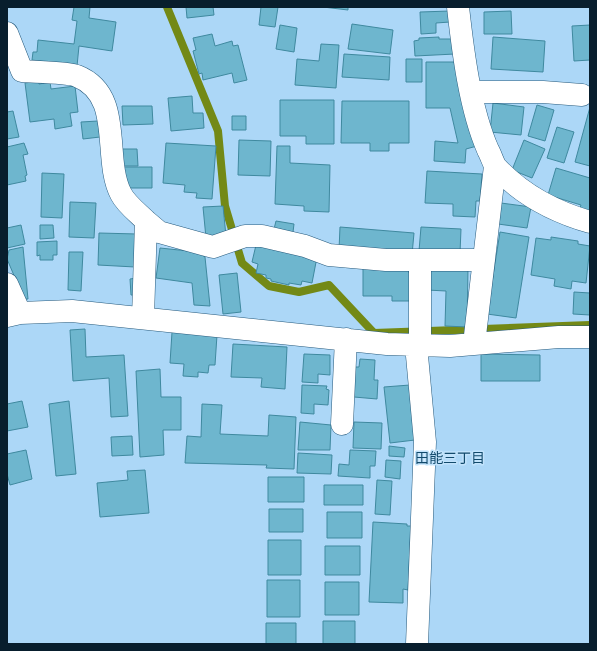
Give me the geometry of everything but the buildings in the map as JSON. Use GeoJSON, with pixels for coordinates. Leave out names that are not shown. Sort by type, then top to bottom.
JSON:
{"type":"FeatureCollection","features":[{"type":"Feature","properties":{"kind":"street"},"geometry":{"type":"LineString","coordinates":[[458,7],[463,51],[481,134],[495,166],[521,188],[548,207],[590,222]]}},
{"type":"Feature","properties":{"kind":"street"},"geometry":{"type":"LineString","coordinates":[[7,33],[22,71],[77,76],[94,86],[102,98],[110,121],[112,170],[121,195],[159,232],[213,247],[244,236],[262,236],[305,246],[329,254],[386,260],[484,260]]}},
{"type":"Feature","properties":{"kind":"street"},"geometry":{"type":"LineString","coordinates":[[472,92],[543,92],[582,95]]}},
{"type":"Feature","properties":{"kind":"street"},"geometry":{"type":"LineString","coordinates":[[474,344],[495,166]]}},
{"type":"Feature","properties":{"kind":"street"},"geometry":{"type":"LineString","coordinates":[[143,318],[146,221]]}},
{"type":"Feature","properties":{"kind":"street"},"geometry":{"type":"LineString","coordinates":[[417,644],[425,442],[418,345],[420,260]]}},
{"type":"Feature","properties":{"kind":"street"},"geometry":{"type":"LineString","coordinates":[[7,284],[14,314],[72,311],[418,345],[450,346],[559,337],[590,337]]}},
{"type":"Feature","properties":{"kind":"street"},"geometry":{"type":"LineString","coordinates":[[342,424],[346,339]]}},
{"type":"Feature","properties":{"kind":"waterway"},"geometry":{"type":"LineString","coordinates":[[167,7],[218,131],[225,206],[242,263],[269,286],[299,292],[329,285],[374,333],[590,325]]}},
{"type":"Feature","properties":{"kind":"district","name":"田能三丁目"},"geometry":{"type":"Point","coordinates":[450,458]}}]}
